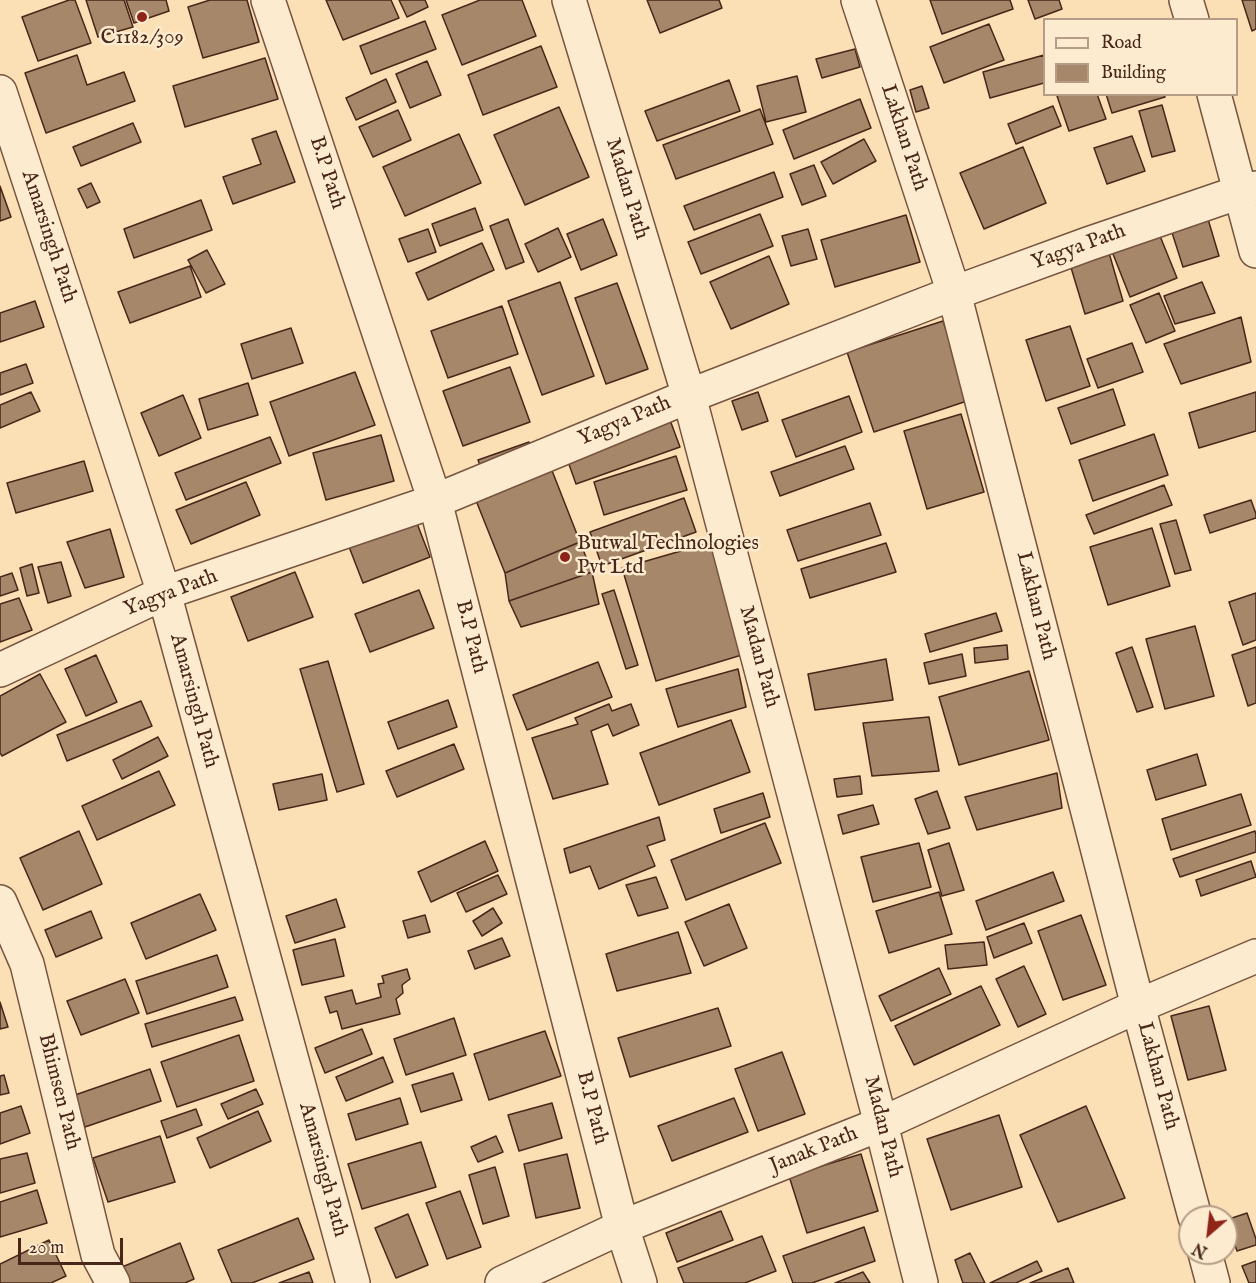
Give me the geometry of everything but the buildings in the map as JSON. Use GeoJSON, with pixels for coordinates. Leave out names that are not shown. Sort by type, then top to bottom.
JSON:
{"type":"FeatureCollection","features":[{"type":"Feature","properties":{"kind":"street","name":"B.P Path"},"geometry":{"type":"LineString","coordinates":[[268,0],[435,501],[622,1227],[640,1283]]}},
{"type":"Feature","properties":{"kind":"street","name":"Madan Path"},"geometry":{"type":"LineString","coordinates":[[568,0],[689,396],[921,1283]]}},
{"type":"Feature","properties":{"kind":"street","name":"Lakhan Path"},"geometry":{"type":"LineString","coordinates":[[858,0],[954,293],[1138,1006],[1192,1205]]}},
{"type":"Feature","properties":{"kind":"street"},"geometry":{"type":"LineString","coordinates":[[1186,0],[1191,18]]}},
{"type":"Feature","properties":{"kind":"street","name":"Amarsingh Path"},"geometry":{"type":"LineString","coordinates":[[0,92],[164,594],[353,1283]]}},
{"type":"Feature","properties":{"kind":"street"},"geometry":{"type":"LineString","coordinates":[[1215,96],[1248,190],[1256,251]]}},
{"type":"Feature","properties":{"kind":"street","name":"Yagya Path"},"geometry":{"type":"LineString","coordinates":[[0,670],[164,594],[435,501],[689,396],[954,293],[1088,244],[1248,190]]}},
{"type":"Feature","properties":{"kind":"street","name":"Bhimsen Path"},"geometry":{"type":"LineString","coordinates":[[0,902],[27,964],[98,1255],[113,1283]]}},
{"type":"Feature","properties":{"kind":"street","name":"Janak Path"},"geometry":{"type":"LineString","coordinates":[[502,1283],[622,1227],[881,1124],[1138,1006],[1256,956]]}},
{"type":"Feature","properties":{"kind":"street"},"geometry":{"type":"LineString","coordinates":[[1208,1265],[1213,1283]]}},
{"type":"Feature","properties":{"kind":"place","name":"C1182/309"},"geometry":{"type":"Point","coordinates":[142,17]}},
{"type":"Feature","properties":{"kind":"place","name":"Butwal Technologies Pvt Ltd"},"geometry":{"type":"Point","coordinates":[565,557]}}]}
